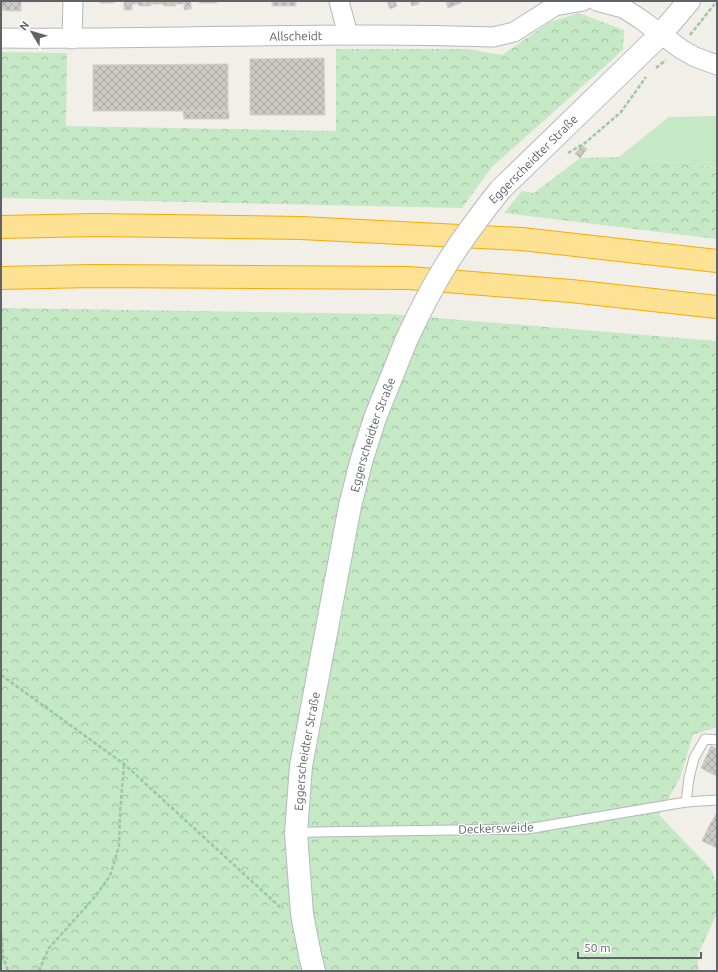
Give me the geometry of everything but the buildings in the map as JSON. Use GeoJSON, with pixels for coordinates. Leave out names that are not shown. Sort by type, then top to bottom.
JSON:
{"type":"FeatureCollection","features":[{"type":"Feature","properties":{"kind":"highway"},"geometry":{"type":"LineString","coordinates":[[1,213],[94,225]]}},
{"type":"Feature","properties":{"kind":"highway"},"geometry":{"type":"LineString","coordinates":[[1,227],[94,225],[301,228],[522,240],[717,261]]}},
{"type":"Feature","properties":{"kind":"highway"},"geometry":{"type":"LineString","coordinates":[[1,278],[93,276],[410,278],[571,291],[717,307]]}},
{"type":"Feature","properties":{"kind":"street"},"geometry":{"type":"LineString","coordinates":[[72,39],[73,1]]}},
{"type":"Feature","properties":{"kind":"street"},"geometry":{"type":"LineString","coordinates":[[339,1],[348,35]]}},
{"type":"Feature","properties":{"kind":"street","name":"Allscheidt"},"geometry":{"type":"LineString","coordinates":[[1,38],[72,39],[348,35],[493,37],[514,32],[555,6],[583,1]]}},
{"type":"Feature","properties":{"kind":"street"},"geometry":{"type":"LineString","coordinates":[[597,1],[623,8],[681,49],[717,65]]}},
{"type":"Feature","properties":{"kind":"street","name":"Eggerscheidter Straße"},"geometry":{"type":"LineString","coordinates":[[314,971],[305,932],[300,893],[296,833],[302,766],[350,506],[361,462],[375,418],[406,341],[426,300],[446,265],[469,230],[500,190],[661,34],[689,1]]}},
{"type":"Feature","properties":{"kind":"lane"},"geometry":{"type":"LineString","coordinates":[[686,802],[689,778],[694,758],[705,739],[717,740]]}},
{"type":"Feature","properties":{"kind":"lane","name":"Deckersweide"},"geometry":{"type":"LineString","coordinates":[[296,833],[527,829],[686,802],[717,800]]}},
{"type":"Feature","properties":{"kind":"path"},"geometry":{"type":"LineString","coordinates":[[565,155],[585,143],[621,112],[649,72],[681,49],[717,1]]}},
{"type":"Feature","properties":{"kind":"path"},"geometry":{"type":"LineString","coordinates":[[1,675],[124,764],[282,908],[300,893]]}},
{"type":"Feature","properties":{"kind":"path"},"geometry":{"type":"LineString","coordinates":[[40,971],[49,948],[94,898],[110,876],[119,846],[124,764]]}},
{"type":"Feature","properties":{"kind":"path"},"geometry":{"type":"LineString","coordinates":[[1,931],[3,957],[8,971]]}},
{"type":"Feature","properties":{"kind":"green space"},"geometry":{"type":"Polygon","coordinates":[[[579,13],[624,30],[623,50],[492,167],[462,208],[1,198],[1,52],[67,53],[66,126],[336,131],[336,49],[467,49],[502,55],[550,22],[579,13]]]}},
{"type":"Feature","properties":{"kind":"green space"},"geometry":{"type":"Polygon","coordinates":[[[717,116],[717,168],[619,157],[669,117],[717,116]]]}},
{"type":"Feature","properties":{"kind":"green space"},"geometry":{"type":"Polygon","coordinates":[[[619,157],[717,168],[717,239],[504,213],[522,191],[534,193],[580,158],[619,157]]]}},
{"type":"Feature","properties":{"kind":"green space"},"geometry":{"type":"Polygon","coordinates":[[[1,308],[389,314],[717,341],[717,727],[693,735],[680,778],[659,815],[711,869],[717,885],[717,913],[698,955],[698,971],[1,971],[1,308]]]}}]}
